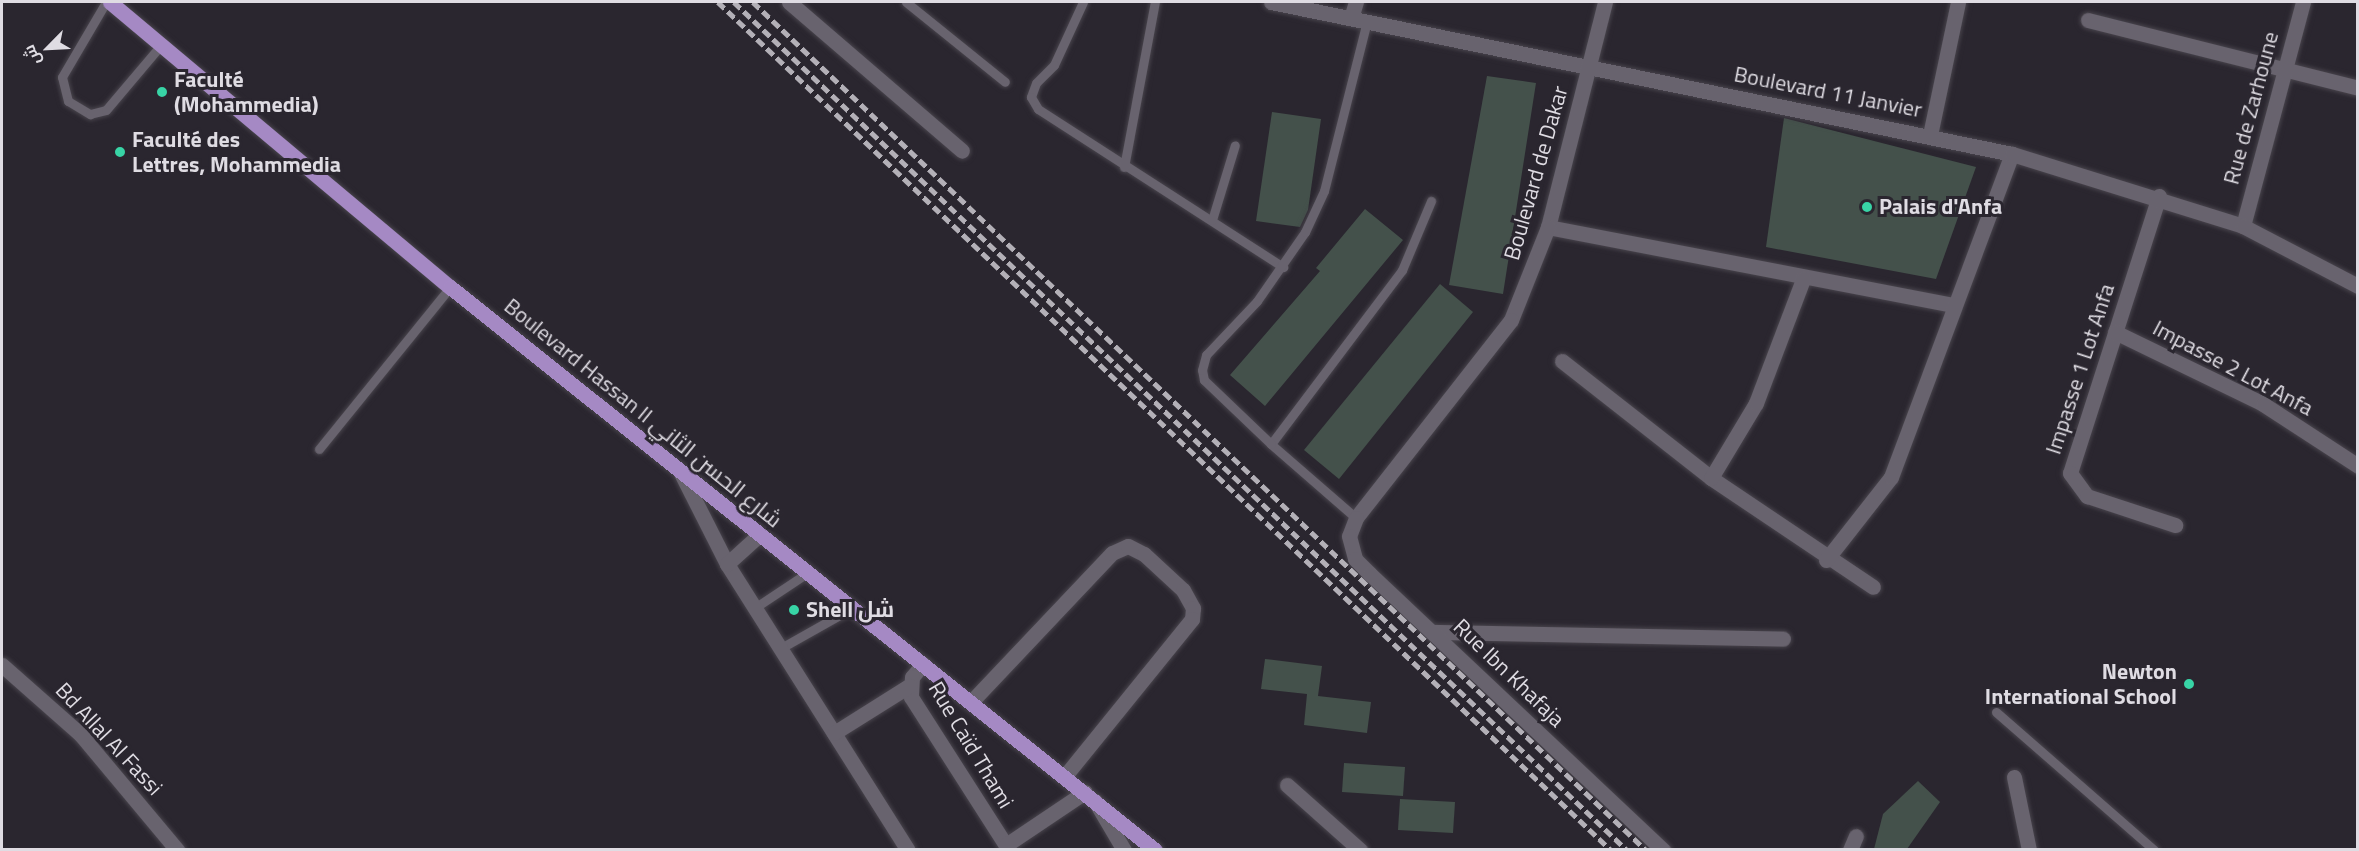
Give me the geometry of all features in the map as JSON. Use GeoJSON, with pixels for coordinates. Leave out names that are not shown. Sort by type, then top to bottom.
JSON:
{"type":"FeatureCollection","features":[{"type":"Feature","properties":{"kind":"main road","name":"Boulevard Hassan II شارع الحسن الثاني"},"geometry":{"type":"LineString","coordinates":[[108,2],[450,287],[1155,849]]}},
{"type":"Feature","properties":{"kind":"street"},"geometry":{"type":"LineString","coordinates":[[789,2],[962,152]]}},
{"type":"Feature","properties":{"kind":"street","name":"Boulevard 11 Janvier"},"geometry":{"type":"LineString","coordinates":[[1271,2],[1930,135],[2012,154],[2159,196],[2243,226],[2358,286]]}},
{"type":"Feature","properties":{"kind":"street"},"geometry":{"type":"LineString","coordinates":[[1351,18],[1356,2]]}},
{"type":"Feature","properties":{"kind":"street","name":"Boulevard de Dakar"},"geometry":{"type":"LineString","coordinates":[[1356,518],[1511,320],[1548,227],[1605,2]]}},
{"type":"Feature","properties":{"kind":"street"},"geometry":{"type":"LineString","coordinates":[[1930,135],[1958,2]]}},
{"type":"Feature","properties":{"kind":"street","name":"Rue de Zarhoune"},"geometry":{"type":"LineString","coordinates":[[2243,226],[2303,2]]}},
{"type":"Feature","properties":{"kind":"street"},"geometry":{"type":"LineString","coordinates":[[2088,21],[2285,67],[2358,88]]}},
{"type":"Feature","properties":{"kind":"street"},"geometry":{"type":"LineString","coordinates":[[1826,560],[1891,477],[1952,305],[2012,154]]}},
{"type":"Feature","properties":{"kind":"street","name":"Impasse 1 Lot Anfa"},"geometry":{"type":"LineString","coordinates":[[2159,196],[2070,473],[2087,496],[2175,525]]}},
{"type":"Feature","properties":{"kind":"street"},"geometry":{"type":"LineString","coordinates":[[1548,227],[1803,279],[1952,305]]}},
{"type":"Feature","properties":{"kind":"street"},"geometry":{"type":"LineString","coordinates":[[1711,478],[1756,403],[1803,279]]}},
{"type":"Feature","properties":{"kind":"street","name":"Impasse 2 Lot Anfa"},"geometry":{"type":"LineString","coordinates":[[2115,332],[2263,404],[2358,466]]}},
{"type":"Feature","properties":{"kind":"street"},"geometry":{"type":"LineString","coordinates":[[1562,362],[1711,478],[1826,560],[1873,587]]}},
{"type":"Feature","properties":{"kind":"street"},"geometry":{"type":"LineString","coordinates":[[681,473],[727,564],[908,849]]}},
{"type":"Feature","properties":{"kind":"street","name":"Rue Ibn Khafaja"},"geometry":{"type":"LineString","coordinates":[[1356,518],[1349,536],[1355,559],[1663,849]]}},
{"type":"Feature","properties":{"kind":"street"},"geometry":{"type":"LineString","coordinates":[[727,564],[759,535]]}},
{"type":"Feature","properties":{"kind":"street"},"geometry":{"type":"LineString","coordinates":[[971,702],[1112,553],[1128,546],[1144,554],[1183,590],[1193,608],[1192,619],[1065,776]]}},
{"type":"Feature","properties":{"kind":"street"},"geometry":{"type":"LineString","coordinates":[[1434,632],[1783,639]]}},
{"type":"Feature","properties":{"kind":"street","name":"Rue Caïd Thami"},"geometry":{"type":"LineString","coordinates":[[923,664],[909,686],[919,712],[1008,847]]}},
{"type":"Feature","properties":{"kind":"street","name":"Bd Allal Al Fassi"},"geometry":{"type":"LineString","coordinates":[[2,665],[88,742],[177,849]]}},
{"type":"Feature","properties":{"kind":"street"},"geometry":{"type":"LineString","coordinates":[[834,734],[909,686]]}},
{"type":"Feature","properties":{"kind":"street"},"geometry":{"type":"LineString","coordinates":[[2014,777],[2029,849]]}},
{"type":"Feature","properties":{"kind":"street"},"geometry":{"type":"LineString","coordinates":[[1287,785],[1360,849]]}},
{"type":"Feature","properties":{"kind":"street"},"geometry":{"type":"LineString","coordinates":[[1008,847],[1090,796],[1124,849]]}},
{"type":"Feature","properties":{"kind":"lane"},"geometry":{"type":"LineString","coordinates":[[108,2],[62,77],[68,101],[90,114],[106,110],[161,45]]}},
{"type":"Feature","properties":{"kind":"lane"},"geometry":{"type":"LineString","coordinates":[[906,2],[1005,82]]}},
{"type":"Feature","properties":{"kind":"lane"},"geometry":{"type":"LineString","coordinates":[[1083,2],[1054,64],[1031,97],[1038,109],[1124,167],[1212,220],[1283,267]]}},
{"type":"Feature","properties":{"kind":"lane"},"geometry":{"type":"LineString","coordinates":[[1124,167],[1155,2]]}},
{"type":"Feature","properties":{"kind":"lane"},"geometry":{"type":"LineString","coordinates":[[1356,518],[1271,444],[1204,380],[1202,370],[1206,355],[1283,267],[1323,191],[1367,21]]}},
{"type":"Feature","properties":{"kind":"lane"},"geometry":{"type":"LineString","coordinates":[[1212,220],[1235,145]]}},
{"type":"Feature","properties":{"kind":"lane"},"geometry":{"type":"LineString","coordinates":[[1271,444],[1402,270],[1431,201]]}},
{"type":"Feature","properties":{"kind":"lane"},"geometry":{"type":"LineString","coordinates":[[319,449],[450,287]]}},
{"type":"Feature","properties":{"kind":"lane"},"geometry":{"type":"LineString","coordinates":[[756,608],[807,573]]}},
{"type":"Feature","properties":{"kind":"lane"},"geometry":{"type":"LineString","coordinates":[[781,648],[852,608]]}},
{"type":"Feature","properties":{"kind":"lane"},"geometry":{"type":"LineString","coordinates":[[1996,712],[2154,849]]}},
{"type":"Feature","properties":{"kind":"building"},"geometry":{"type":"Polygon","coordinates":[[[1487,76],[1536,83],[1503,294],[1449,285],[1487,76]]]}},
{"type":"Feature","properties":{"kind":"building"},"geometry":{"type":"Polygon","coordinates":[[[1272,112],[1321,119],[1308,210],[1300,227],[1256,221],[1272,112]]]}},
{"type":"Feature","properties":{"kind":"building","name":"Palais d'Anfa"},"geometry":{"type":"Polygon","coordinates":[[[1784,118],[1976,167],[1936,279],[1766,247],[1784,118]]]}},
{"type":"Feature","properties":{"kind":"building"},"geometry":{"type":"Polygon","coordinates":[[[1365,209],[1403,240],[1265,406],[1230,375],[1320,271],[1316,268],[1365,209]]]}},
{"type":"Feature","properties":{"kind":"building"},"geometry":{"type":"Polygon","coordinates":[[[1440,284],[1473,312],[1339,479],[1304,450],[1440,284]]]}},
{"type":"Feature","properties":{"kind":"building"},"geometry":{"type":"Polygon","coordinates":[[[1265,659],[1322,666],[1318,696],[1371,702],[1367,733],[1304,725],[1307,694],[1261,689],[1265,659]]]}},
{"type":"Feature","properties":{"kind":"building"},"geometry":{"type":"Polygon","coordinates":[[[1344,763],[1405,767],[1403,796],[1342,792],[1344,763]]]}},
{"type":"Feature","properties":{"kind":"building"},"geometry":{"type":"Polygon","coordinates":[[[1918,781],[1940,802],[1907,849],[1874,849],[1883,814],[1918,781]]]}},
{"type":"Feature","properties":{"kind":"building"},"geometry":{"type":"Polygon","coordinates":[[[1400,799],[1455,802],[1453,833],[1398,830],[1400,799]]]}},
{"type":"Feature","properties":{"kind":"railway"},"geometry":{"type":"LineString","coordinates":[[718,2],[1611,850]]}},
{"type":"Feature","properties":{"kind":"railway"},"geometry":{"type":"LineString","coordinates":[[734,2],[1627,850]]}},
{"type":"Feature","properties":{"kind":"railway"},"geometry":{"type":"LineString","coordinates":[[753,2],[1646,850]]}},
{"type":"Feature","properties":{"kind":"place","name":"Faculté (Mohammedia)"},"geometry":{"type":"Point","coordinates":[162,92]}},
{"type":"Feature","properties":{"kind":"place","name":"Faculté des Lettres, Mohammedia"},"geometry":{"type":"Point","coordinates":[120,152]}},
{"type":"Feature","properties":{"kind":"place","name":"Palais d'Anfa"},"geometry":{"type":"Point","coordinates":[1867,207]}},
{"type":"Feature","properties":{"kind":"place","name":"Shell شل"},"geometry":{"type":"Point","coordinates":[794,610]}},
{"type":"Feature","properties":{"kind":"place","name":"Newton International School"},"geometry":{"type":"Point","coordinates":[2189,684]}}]}
